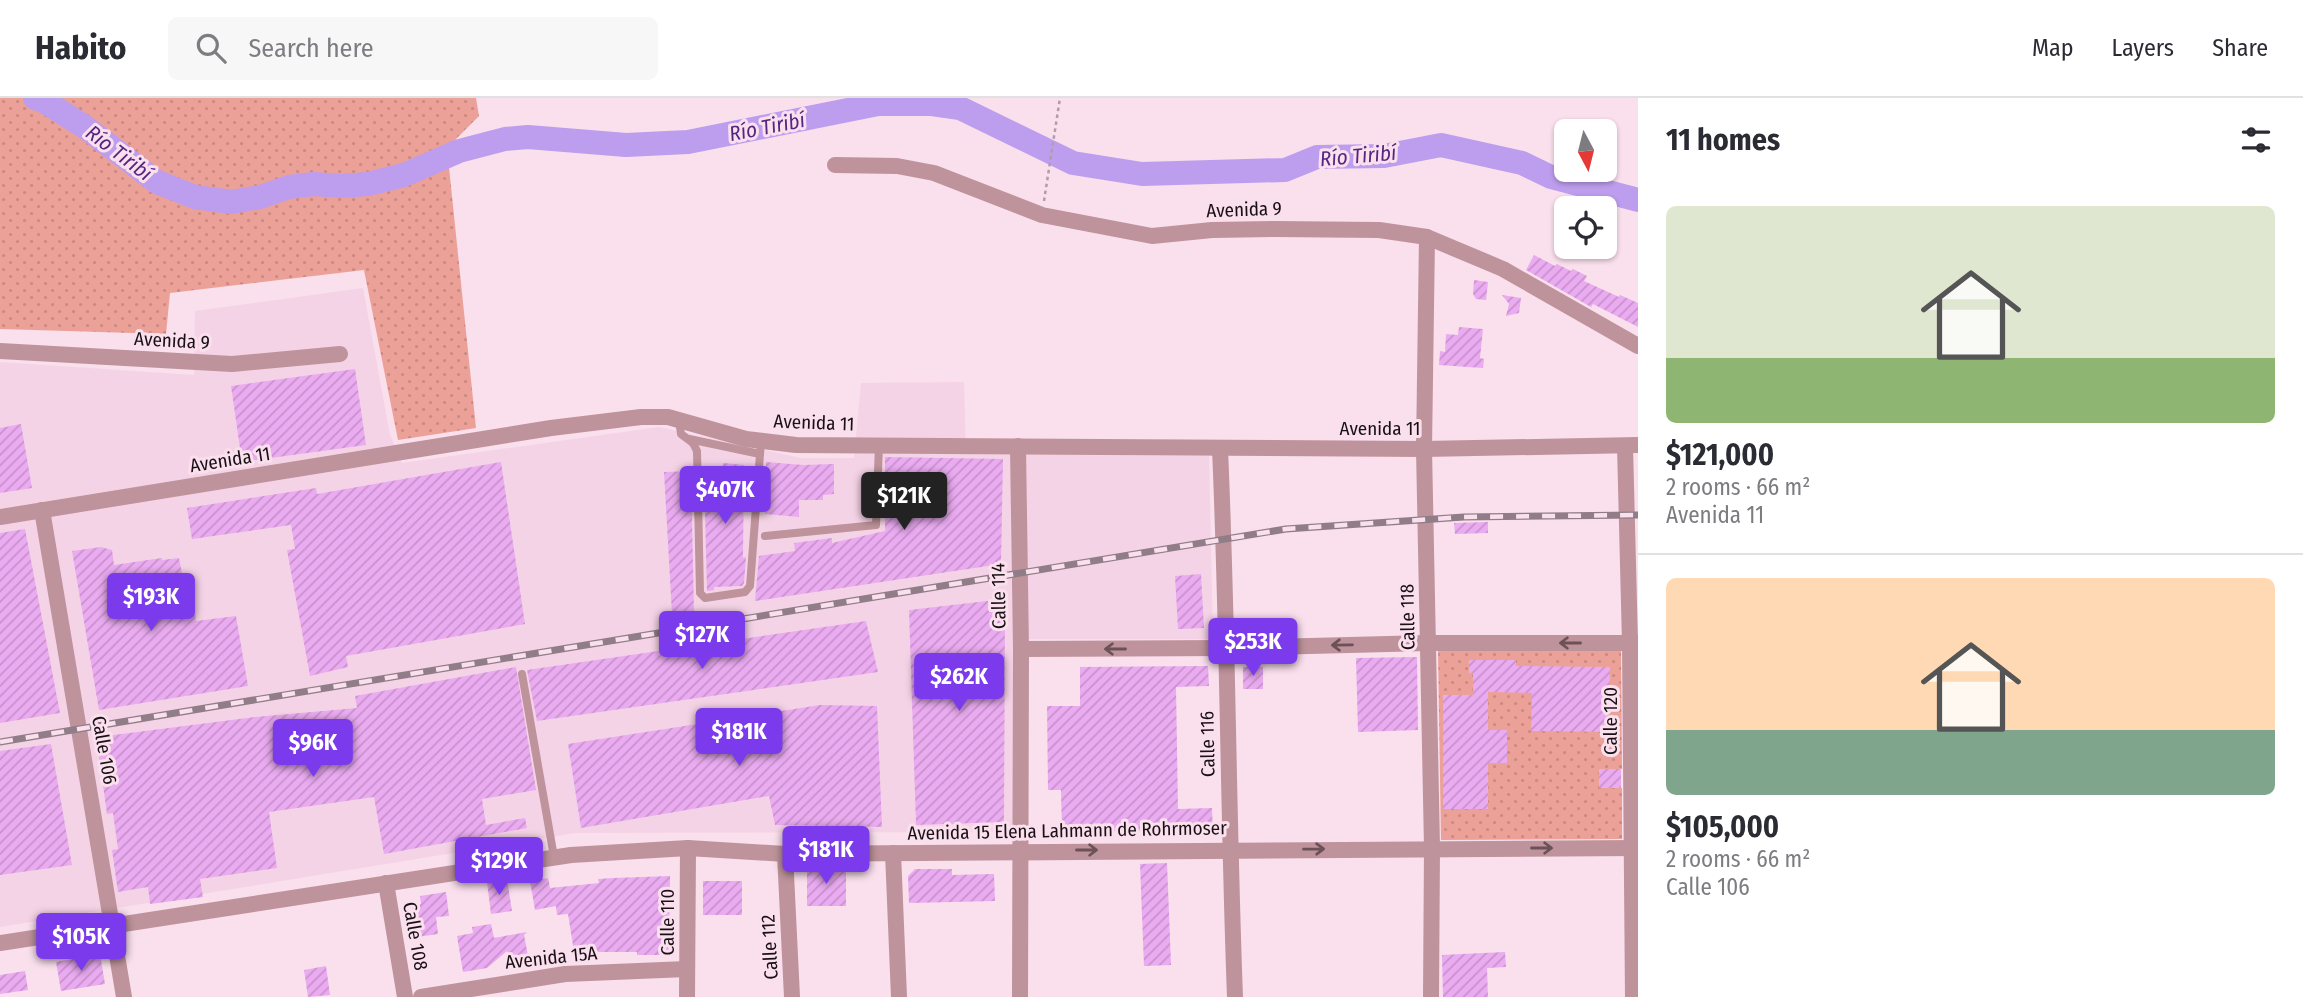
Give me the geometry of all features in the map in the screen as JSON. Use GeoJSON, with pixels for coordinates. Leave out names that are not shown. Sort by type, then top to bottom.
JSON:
{"type":"FeatureCollection","features":[{"type":"Feature","properties":{"kind":"street","name":"Avenida 9"},"geometry":{"type":"LineString","coordinates":[[835,165],[897,166],[934,173],[1042,215],[1152,236],[1212,230],[1275,229],[1379,230],[1427,237],[1503,269],[1638,346]]}},
{"type":"Feature","properties":{"kind":"street","name":"Calle 118"},"geometry":{"type":"LineString","coordinates":[[1427,237],[1424,449],[1432,847],[1431,997]]}},
{"type":"Feature","properties":{"kind":"street","name":"Avenida 9"},"geometry":{"type":"LineString","coordinates":[[0,351],[232,364],[340,354]]}},
{"type":"Feature","properties":{"kind":"street","name":"Avenida 11"},"geometry":{"type":"LineString","coordinates":[[0,517],[551,428],[641,417],[679,420],[760,448],[796,444],[1220,449],[1632,445]]}},
{"type":"Feature","properties":{"kind":"street","name":"Calle 120"},"geometry":{"type":"LineString","coordinates":[[1632,445],[1635,848],[1633,997]]}},
{"type":"Feature","properties":{"kind":"street","name":"Calle 114"},"geometry":{"type":"LineString","coordinates":[[1018,446],[1021,649],[1018,851],[1020,997]]}},
{"type":"Feature","properties":{"kind":"street","name":"Calle 116"},"geometry":{"type":"LineString","coordinates":[[1220,449],[1235,997]]}},
{"type":"Feature","properties":{"kind":"street","name":"Calle 106"},"geometry":{"type":"LineString","coordinates":[[42,510],[124,997]]}},
{"type":"Feature","properties":{"kind":"street"},"geometry":{"type":"LineString","coordinates":[[1021,649],[1634,643]]}},
{"type":"Feature","properties":{"kind":"street","name":"Avenida 15 Elena Lahmann de Rohrmoser"},"geometry":{"type":"LineString","coordinates":[[0,943],[554,858],[688,848],[785,854],[1432,847],[1635,848]]}},
{"type":"Feature","properties":{"kind":"street","name":"Calle 110"},"geometry":{"type":"LineString","coordinates":[[687,997],[688,848]]}},
{"type":"Feature","properties":{"kind":"street"},"geometry":{"type":"LineString","coordinates":[[893,853],[899,997]]}},
{"type":"Feature","properties":{"kind":"street","name":"Calle 112"},"geometry":{"type":"LineString","coordinates":[[785,854],[792,997]]}},
{"type":"Feature","properties":{"kind":"street","name":"Calle 108"},"geometry":{"type":"LineString","coordinates":[[386,883],[405,997]]}},
{"type":"Feature","properties":{"kind":"street","name":"Avenida 15A"},"geometry":{"type":"LineString","coordinates":[[421,997],[565,974],[687,969]]}},
{"type":"Feature","properties":{"kind":"lane"},"geometry":{"type":"LineString","coordinates":[[679,420],[681,434],[697,451],[700,593],[705,598],[745,592],[750,586],[760,448],[688,439]]}},
{"type":"Feature","properties":{"kind":"lane"},"geometry":{"type":"LineString","coordinates":[[765,536],[876,525],[879,445]]}},
{"type":"Feature","properties":{"kind":"lane"},"geometry":{"type":"LineString","coordinates":[[522,674],[554,858]]}},
{"type":"Feature","properties":{"kind":"path"},"geometry":{"type":"LineString","coordinates":[[1044,204],[1060,98]]}},
{"type":"Feature","properties":{"kind":"shaded area"},"geometry":{"type":"Polygon","coordinates":[[[0,98],[476,98],[479,116],[447,148],[476,428],[398,440],[364,270],[170,293],[166,334],[0,329],[0,98]]]}},
{"type":"Feature","properties":{"kind":"shaded area"},"geometry":{"type":"Polygon","coordinates":[[[363,288],[390,435],[402,463],[659,427],[801,458],[854,458],[861,383],[964,382],[966,454],[1209,456],[1213,639],[1014,639],[1020,832],[575,833],[0,927],[0,362],[194,375],[195,311],[363,288]]]}},
{"type":"Feature","properties":{"kind":"shaded area"},"geometry":{"type":"Polygon","coordinates":[[[1621,649],[1622,769],[1599,770],[1599,788],[1622,788],[1622,839],[1441,840],[1438,650],[1621,649]],[[1443,695],[1443,809],[1488,809],[1488,763],[1507,763],[1507,730],[1488,730],[1488,695],[1443,695]]]}},
{"type":"Feature","properties":{"kind":"building"},"geometry":{"type":"Polygon","coordinates":[[[1534,255],[1555,266],[1557,264],[1571,271],[1573,269],[1587,276],[1584,281],[1638,303],[1638,327],[1593,304],[1591,307],[1526,270],[1534,255]]]}},
{"type":"Feature","properties":{"kind":"building"},"geometry":{"type":"Polygon","coordinates":[[[1474,280],[1488,282],[1486,300],[1476,299],[1473,294],[1474,280]]]}},
{"type":"Feature","properties":{"kind":"building"},"geometry":{"type":"Polygon","coordinates":[[[1502,295],[1521,298],[1519,313],[1506,316],[1509,304],[1502,295]]]}},
{"type":"Feature","properties":{"kind":"building"},"geometry":{"type":"Polygon","coordinates":[[[1459,327],[1483,329],[1480,358],[1484,359],[1483,368],[1439,365],[1440,351],[1445,352],[1446,334],[1458,335],[1459,327]]]}},
{"type":"Feature","properties":{"kind":"building"},"geometry":{"type":"Polygon","coordinates":[[[355,369],[366,445],[242,462],[231,386],[355,369]]]}},
{"type":"Feature","properties":{"kind":"building"},"geometry":{"type":"Polygon","coordinates":[[[21,424],[32,488],[0,493],[0,428],[21,424]]]}},
{"type":"Feature","properties":{"kind":"building"},"geometry":{"type":"Polygon","coordinates":[[[885,457],[1003,459],[1001,564],[755,601],[759,556],[795,551],[794,543],[832,538],[832,543],[885,531],[885,457]]]}},
{"type":"Feature","properties":{"kind":"building"},"geometry":{"type":"Polygon","coordinates":[[[501,462],[525,624],[346,656],[348,667],[310,676],[287,550],[295,549],[291,525],[192,539],[187,508],[316,488],[317,494],[501,462]]]}},
{"type":"Feature","properties":{"kind":"building"},"geometry":{"type":"Polygon","coordinates":[[[766,462],[834,464],[834,494],[823,495],[823,500],[799,500],[799,517],[765,514],[766,462]]]}},
{"type":"Feature","properties":{"kind":"building"},"geometry":{"type":"Polygon","coordinates":[[[723,463],[744,465],[744,583],[742,586],[714,587],[714,590],[707,591],[704,470],[722,469],[723,463]]]}},
{"type":"Feature","properties":{"kind":"building"},"geometry":{"type":"Polygon","coordinates":[[[691,471],[694,612],[672,614],[664,472],[691,471]]]}},
{"type":"Feature","properties":{"kind":"building"},"geometry":{"type":"Polygon","coordinates":[[[1488,522],[1488,533],[1455,534],[1454,523],[1488,522]]]}},
{"type":"Feature","properties":{"kind":"building"},"geometry":{"type":"Polygon","coordinates":[[[25,529],[60,713],[0,723],[0,533],[25,529]]]}},
{"type":"Feature","properties":{"kind":"building"},"geometry":{"type":"Polygon","coordinates":[[[101,547],[112,550],[114,565],[179,558],[188,603],[194,603],[196,621],[236,616],[248,686],[99,710],[72,551],[101,547]]]}},
{"type":"Feature","properties":{"kind":"building"},"geometry":{"type":"Polygon","coordinates":[[[1201,574],[1204,628],[1178,629],[1175,576],[1201,574]]]}},
{"type":"Feature","properties":{"kind":"building"},"geometry":{"type":"Polygon","coordinates":[[[996,600],[1005,614],[1004,822],[916,825],[909,610],[996,600]]]}},
{"type":"Feature","properties":{"kind":"building"},"geometry":{"type":"Polygon","coordinates":[[[866,621],[878,672],[537,721],[527,670],[866,621]]]}},
{"type":"Feature","properties":{"kind":"building"},"geometry":{"type":"Polygon","coordinates":[[[1417,657],[1418,730],[1358,732],[1356,658],[1417,657]]]}},
{"type":"Feature","properties":{"kind":"building"},"geometry":{"type":"Polygon","coordinates":[[[1469,660],[1516,660],[1516,666],[1610,667],[1609,732],[1531,731],[1532,693],[1488,692],[1488,730],[1507,730],[1507,763],[1488,763],[1488,809],[1443,809],[1443,695],[1473,695],[1473,673],[1469,673],[1469,660]]]}},
{"type":"Feature","properties":{"kind":"building"},"geometry":{"type":"Polygon","coordinates":[[[1208,666],[1209,686],[1176,687],[1178,809],[1212,808],[1213,836],[1180,837],[1180,830],[1062,832],[1061,790],[1048,790],[1047,706],[1080,706],[1080,667],[1208,666]]]}},
{"type":"Feature","properties":{"kind":"building"},"geometry":{"type":"Polygon","coordinates":[[[516,667],[536,790],[482,799],[486,825],[525,818],[527,828],[384,854],[374,797],[269,812],[277,868],[200,879],[203,897],[150,904],[148,887],[118,892],[112,850],[118,849],[113,813],[107,814],[98,749],[107,748],[106,736],[255,717],[357,708],[355,696],[516,667]]]}},
{"type":"Feature","properties":{"kind":"building"},"geometry":{"type":"Polygon","coordinates":[[[1243,667],[1263,667],[1263,689],[1243,689],[1243,667]]]}},
{"type":"Feature","properties":{"kind":"building"},"geometry":{"type":"Polygon","coordinates":[[[820,705],[877,706],[882,827],[775,825],[769,796],[581,828],[568,744],[820,705]]]}},
{"type":"Feature","properties":{"kind":"building"},"geometry":{"type":"Polygon","coordinates":[[[51,744],[72,865],[0,875],[0,751],[51,744]]]}},
{"type":"Feature","properties":{"kind":"building"},"geometry":{"type":"Polygon","coordinates":[[[1599,769],[1621,769],[1621,788],[1599,788],[1599,769]]]}},
{"type":"Feature","properties":{"kind":"building"},"geometry":{"type":"Polygon","coordinates":[[[1167,863],[1171,965],[1144,966],[1140,864],[1167,863]]]}},
{"type":"Feature","properties":{"kind":"building"},"geometry":{"type":"Polygon","coordinates":[[[807,865],[846,865],[846,906],[807,906],[807,865]]]}},
{"type":"Feature","properties":{"kind":"building"},"geometry":{"type":"Polygon","coordinates":[[[915,869],[952,869],[952,875],[994,874],[995,901],[909,903],[908,876],[915,869]]]}},
{"type":"Feature","properties":{"kind":"building"},"geometry":{"type":"Polygon","coordinates":[[[670,876],[669,955],[595,952],[595,955],[575,958],[568,914],[557,915],[556,906],[535,910],[530,881],[548,878],[550,888],[599,883],[598,879],[670,876]]]}},
{"type":"Feature","properties":{"kind":"building"},"geometry":{"type":"Polygon","coordinates":[[[507,879],[512,911],[491,914],[487,882],[507,879]]]}},
{"type":"Feature","properties":{"kind":"building"},"geometry":{"type":"Polygon","coordinates":[[[703,881],[742,881],[742,915],[703,915],[703,881]]]}},
{"type":"Feature","properties":{"kind":"building"},"geometry":{"type":"Polygon","coordinates":[[[446,892],[449,916],[436,917],[438,934],[417,937],[412,906],[421,904],[420,896],[446,892]]]}},
{"type":"Feature","properties":{"kind":"building"},"geometry":{"type":"Polygon","coordinates":[[[491,924],[494,938],[527,932],[524,935],[529,961],[509,965],[507,951],[487,968],[463,972],[457,936],[473,933],[472,927],[491,924]]]}},
{"type":"Feature","properties":{"kind":"building"},"geometry":{"type":"Polygon","coordinates":[[[1505,952],[1506,967],[1487,968],[1488,997],[1443,997],[1442,955],[1505,952]]]}},
{"type":"Feature","properties":{"kind":"building"},"geometry":{"type":"Polygon","coordinates":[[[100,954],[105,984],[61,991],[56,962],[100,954]]]}},
{"type":"Feature","properties":{"kind":"building"},"geometry":{"type":"Polygon","coordinates":[[[326,966],[330,995],[308,997],[304,970],[326,966]]]}},
{"type":"Feature","properties":{"kind":"building"},"geometry":{"type":"Polygon","coordinates":[[[25,971],[28,990],[0,994],[0,975],[25,971]]]}},
{"type":"Feature","properties":{"kind":"waterway","name":"Río Tiribí"},"geometry":{"type":"LineString","coordinates":[[35,98],[85,127],[157,182],[195,197],[231,202],[260,197],[289,187],[368,184],[404,175],[459,151],[505,139],[528,137],[626,145],[688,142],[878,104],[932,104],[960,108],[1073,163],[1142,174],[1285,170],[1317,157],[1384,156],[1441,145],[1522,163],[1551,177],[1638,200]]}},
{"type":"Feature","properties":{"kind":"railway"},"geometry":{"type":"LineString","coordinates":[[0,742],[1286,529],[1464,517],[1638,515]]}}]}
